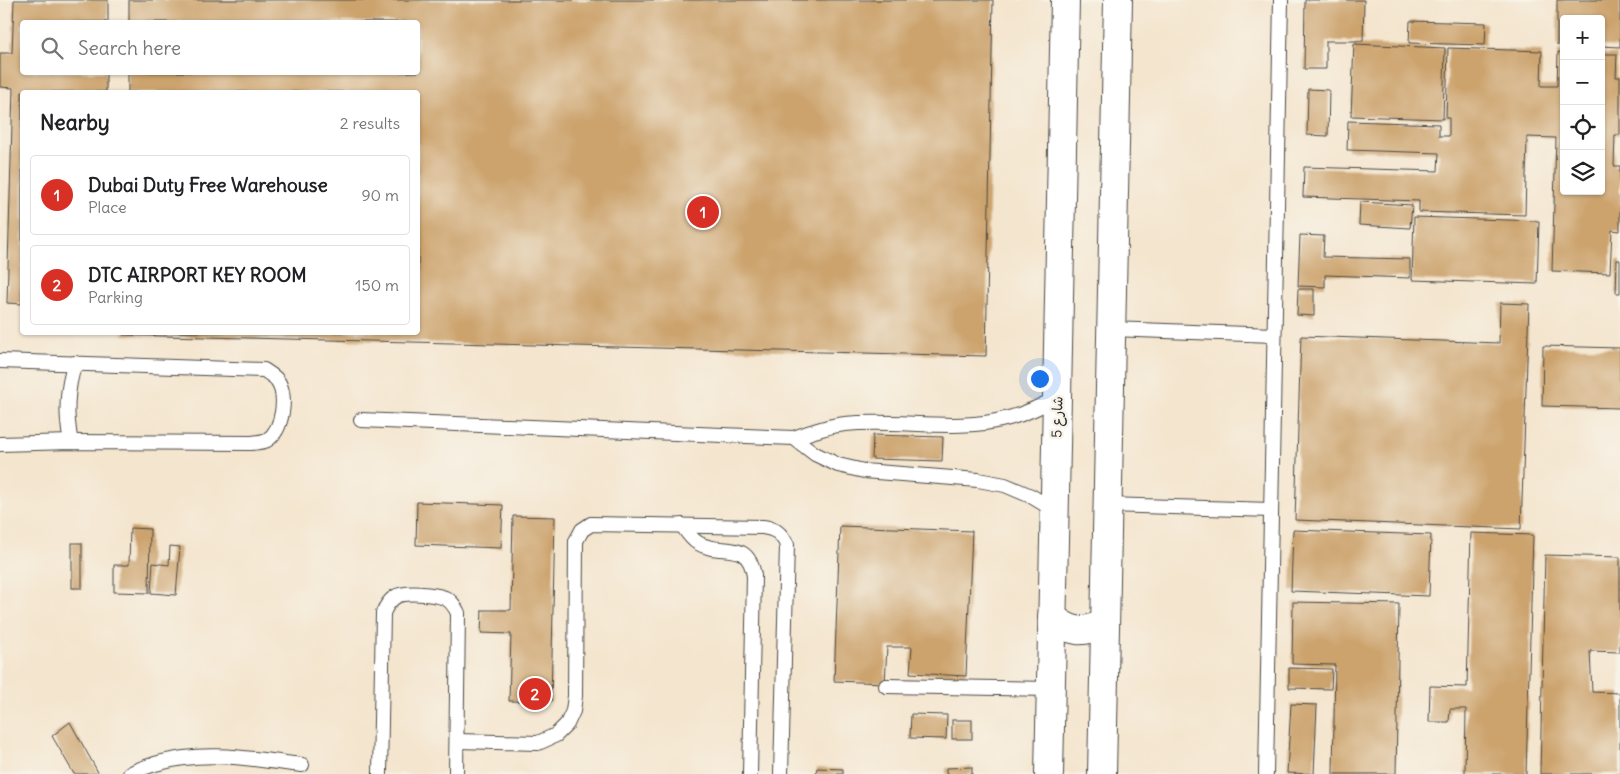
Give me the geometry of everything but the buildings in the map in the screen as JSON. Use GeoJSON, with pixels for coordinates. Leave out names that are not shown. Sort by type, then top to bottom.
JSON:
{"type":"FeatureCollection","features":[{"type":"Feature","properties":{"kind":"street","name":"شارع 5"},"geometry":{"type":"LineString","coordinates":[[1048,772],[1058,397],[1065,0]]}},
{"type":"Feature","properties":{"kind":"street"},"geometry":{"type":"LineString","coordinates":[[1102,774],[1118,0]]}},
{"type":"Feature","properties":{"kind":"street"},"geometry":{"type":"LineString","coordinates":[[1052,617],[1063,626],[1077,631],[1091,630],[1104,623]]}},
{"type":"Feature","properties":{"kind":"lane"},"geometry":{"type":"LineString","coordinates":[[1266,774],[1281,0]]}},
{"type":"Feature","properties":{"kind":"lane"},"geometry":{"type":"LineString","coordinates":[[1111,329],[1274,335]]}},
{"type":"Feature","properties":{"kind":"lane"},"geometry":{"type":"LineString","coordinates":[[0,360],[264,370],[277,380],[282,394],[282,418],[277,431],[266,441],[252,443],[72,442],[0,444]]}},
{"type":"Feature","properties":{"kind":"lane"},"geometry":{"type":"LineString","coordinates":[[72,442],[67,411],[67,396],[75,363]]}},
{"type":"Feature","properties":{"kind":"lane"},"geometry":{"type":"LineString","coordinates":[[361,420],[794,438],[843,424],[868,422],[980,423],[1008,419],[1034,410],[1058,397]]}},
{"type":"Feature","properties":{"kind":"lane"},"geometry":{"type":"LineString","coordinates":[[794,438],[815,454],[838,465],[864,471],[978,480],[1005,485],[1031,496],[1054,510]]}},
{"type":"Feature","properties":{"kind":"lane"},"geometry":{"type":"LineString","coordinates":[[1107,505],[1271,510]]}},
{"type":"Feature","properties":{"kind":"lane"},"geometry":{"type":"LineString","coordinates":[[457,741],[538,743],[556,735],[566,724],[573,711],[575,696],[575,553],[576,541],[582,530],[591,524],[597,523],[763,527],[774,529],[782,535],[786,546],[781,774]]}},
{"type":"Feature","properties":{"kind":"lane"},"geometry":{"type":"LineString","coordinates":[[682,525],[689,536],[699,544],[711,548],[733,550],[744,554],[752,564],[754,576],[750,774]]}},
{"type":"Feature","properties":{"kind":"lane"},"geometry":{"type":"LineString","coordinates":[[380,774],[383,613],[388,603],[396,596],[407,594],[437,596],[447,599],[454,605],[458,613],[456,774]]}},
{"type":"Feature","properties":{"kind":"lane"},"geometry":{"type":"LineString","coordinates":[[886,686],[1050,689]]}},
{"type":"Feature","properties":{"kind":"lane"},"geometry":{"type":"LineString","coordinates":[[130,774],[138,769],[167,760],[202,755],[219,755],[302,765]]}},
{"type":"Feature","properties":{"kind":"place","name":"Dubai Duty Free Warehouse"},"geometry":{"type":"Point","coordinates":[703,212]}},
{"type":"Feature","properties":{"kind":"place","name":"DTC AIRPORT KEY ROOM"},"geometry":{"type":"Point","coordinates":[535,694]}}]}
